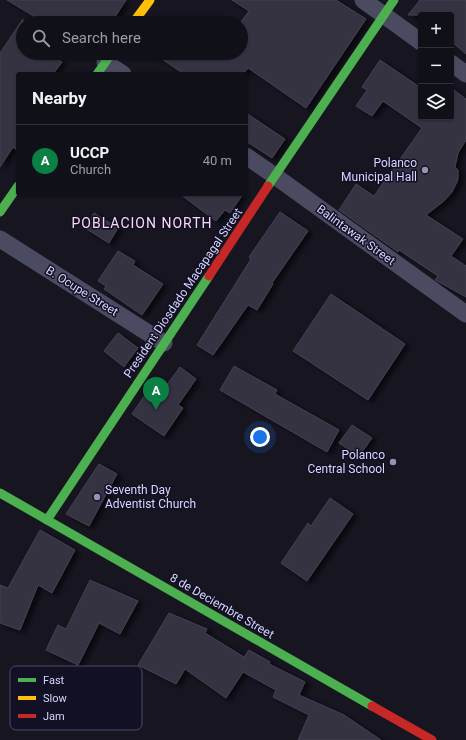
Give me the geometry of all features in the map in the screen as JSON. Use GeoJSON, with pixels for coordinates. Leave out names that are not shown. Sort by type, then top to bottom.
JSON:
{"type":"FeatureCollection","features":[{"type":"Feature","properties":{"kind":"street"},"geometry":{"type":"LineString","coordinates":[[138,16],[150,0]]}},
{"type":"Feature","properties":{"kind":"street"},"geometry":{"type":"LineString","coordinates":[[363,0],[418,40]]}},
{"type":"Feature","properties":{"kind":"street","name":"President Diosdado Macapagal Street"},"geometry":{"type":"LineString","coordinates":[[47,520],[275,176],[394,0]]}},
{"type":"Feature","properties":{"kind":"street"},"geometry":{"type":"LineString","coordinates":[[105,63],[120,72]]}},
{"type":"Feature","properties":{"kind":"street"},"geometry":{"type":"LineString","coordinates":[[454,65],[466,74]]}},
{"type":"Feature","properties":{"kind":"street","name":"Balintawak Street"},"geometry":{"type":"LineString","coordinates":[[248,157],[466,314]]}},
{"type":"Feature","properties":{"kind":"street"},"geometry":{"type":"LineString","coordinates":[[0,212],[16,189]]}},
{"type":"Feature","properties":{"kind":"street","name":"B. Ocupe Street"},"geometry":{"type":"LineString","coordinates":[[0,240],[164,344]]}},
{"type":"Feature","properties":{"kind":"street","name":"8 de Deciembre Street"},"geometry":{"type":"LineString","coordinates":[[0,493],[432,740]]}},
{"type":"Feature","properties":{"kind":"building"},"geometry":{"type":"Polygon","coordinates":[[[7,0],[126,0],[116,16],[33,16],[7,0]]]}},
{"type":"Feature","properties":{"kind":"building"},"geometry":{"type":"Polygon","coordinates":[[[232,0],[336,0],[366,19],[306,108],[248,68],[245,72],[181,72],[163,60],[248,60],[248,16],[245,16],[249,11],[232,0]]]}},
{"type":"Feature","properties":{"kind":"building"},"geometry":{"type":"Polygon","coordinates":[[[420,0],[466,0],[466,54],[454,44],[454,12],[418,12],[418,15],[408,15],[420,0]]]}},
{"type":"Feature","properties":{"kind":"building"},"geometry":{"type":"Polygon","coordinates":[[[16,29],[16,60],[59,60],[62,62],[54,72],[16,72],[16,149],[13,147],[0,167],[0,53],[16,29]]]}},
{"type":"Feature","properties":{"kind":"building"},"geometry":{"type":"Polygon","coordinates":[[[380,60],[418,86],[418,120],[454,120],[454,90],[466,99],[466,140],[458,153],[455,167],[458,170],[457,182],[452,192],[444,201],[426,215],[463,239],[451,256],[466,266],[466,297],[435,280],[438,276],[399,250],[398,252],[339,210],[356,184],[374,196],[422,128],[383,101],[372,116],[356,106],[367,90],[362,87],[380,60]]]}},
{"type":"Feature","properties":{"kind":"building"},"geometry":{"type":"Polygon","coordinates":[[[248,114],[285,139],[272,158],[248,142],[248,114]]]}},
{"type":"Feature","properties":{"kind":"building"},"geometry":{"type":"Polygon","coordinates":[[[183,196],[242,196],[230,213],[225,210],[216,221],[183,196]]]}},
{"type":"Feature","properties":{"kind":"building"},"geometry":{"type":"Polygon","coordinates":[[[280,212],[308,231],[272,283],[273,284],[257,310],[248,305],[213,355],[197,345],[251,259],[249,257],[280,212]]]}},
{"type":"Feature","properties":{"kind":"building"},"geometry":{"type":"Polygon","coordinates":[[[94,213],[118,228],[109,243],[85,228],[94,213]]]}},
{"type":"Feature","properties":{"kind":"building"},"geometry":{"type":"Polygon","coordinates":[[[118,251],[135,261],[133,265],[163,284],[142,315],[104,289],[106,286],[98,281],[118,251]]]}},
{"type":"Feature","properties":{"kind":"building"},"geometry":{"type":"Polygon","coordinates":[[[331,294],[405,344],[368,400],[293,351],[331,294]]]}},
{"type":"Feature","properties":{"kind":"building"},"geometry":{"type":"Polygon","coordinates":[[[118,333],[138,348],[124,367],[104,351],[118,333]]]}},
{"type":"Feature","properties":{"kind":"building"},"geometry":{"type":"Polygon","coordinates":[[[234,366],[277,390],[275,394],[339,430],[327,452],[220,390],[234,366]]]}},
{"type":"Feature","properties":{"kind":"building"},"geometry":{"type":"Polygon","coordinates":[[[180,367],[196,379],[178,405],[183,408],[164,436],[132,414],[151,386],[161,393],[180,367]]]}},
{"type":"Feature","properties":{"kind":"building"},"geometry":{"type":"Polygon","coordinates":[[[352,425],[372,438],[359,456],[339,443],[352,425]]]}},
{"type":"Feature","properties":{"kind":"building"},"geometry":{"type":"Polygon","coordinates":[[[99,464],[117,474],[89,526],[66,514],[99,464]]]}},
{"type":"Feature","properties":{"kind":"building"},"geometry":{"type":"Polygon","coordinates":[[[330,498],[353,514],[307,581],[281,563],[308,523],[311,526],[330,498]]]}},
{"type":"Feature","properties":{"kind":"building"},"geometry":{"type":"Polygon","coordinates":[[[40,530],[75,550],[52,593],[38,585],[20,630],[0,623],[0,585],[8,588],[40,530]]]}},
{"type":"Feature","properties":{"kind":"building"},"geometry":{"type":"Polygon","coordinates":[[[90,580],[138,601],[120,634],[99,623],[78,665],[46,650],[58,625],[66,629],[90,580]]]}},
{"type":"Feature","properties":{"kind":"building"},"geometry":{"type":"Polygon","coordinates":[[[169,613],[207,629],[205,633],[244,657],[249,650],[270,662],[269,664],[305,682],[299,695],[344,715],[381,740],[298,740],[309,715],[273,697],[276,690],[243,672],[226,698],[185,669],[176,684],[138,665],[169,613]]]}},
{"type":"Feature","properties":{"kind":"traffic: fast"},"geometry":{"type":"LineString","coordinates":[[268,186],[394,0]]}},
{"type":"Feature","properties":{"kind":"traffic: fast"},"geometry":{"type":"LineString","coordinates":[[98,72],[107,60]]}},
{"type":"Feature","properties":{"kind":"traffic: fast"},"geometry":{"type":"LineString","coordinates":[[0,212],[16,189]]}},
{"type":"Feature","properties":{"kind":"traffic: fast"},"geometry":{"type":"LineString","coordinates":[[47,520],[209,276]]}},
{"type":"Feature","properties":{"kind":"traffic: fast"},"geometry":{"type":"LineString","coordinates":[[0,493],[372,706]]}},
{"type":"Feature","properties":{"kind":"traffic: slow"},"geometry":{"type":"LineString","coordinates":[[138,16],[150,0]]}},
{"type":"Feature","properties":{"kind":"traffic: jam"},"geometry":{"type":"LineString","coordinates":[[209,276],[268,186]]}},
{"type":"Feature","properties":{"kind":"traffic: jam"},"geometry":{"type":"LineString","coordinates":[[372,706],[432,740]]}},
{"type":"Feature","properties":{"kind":"place","name":"Polanco Municipal Hall"},"geometry":{"type":"Point","coordinates":[425,170]}},
{"type":"Feature","properties":{"kind":"place","name":"UCCP"},"geometry":{"type":"Point","coordinates":[156,410]}},
{"type":"Feature","properties":{"kind":"place","name":"Polanco Central School"},"geometry":{"type":"Point","coordinates":[393,462]}},
{"type":"Feature","properties":{"kind":"place","name":"Seventh Day Adventist Church"},"geometry":{"type":"Point","coordinates":[97,497]}},
{"type":"Feature","properties":{"kind":"district","name":"POBLACION NORTH"},"geometry":{"type":"Point","coordinates":[142,223]}}]}
